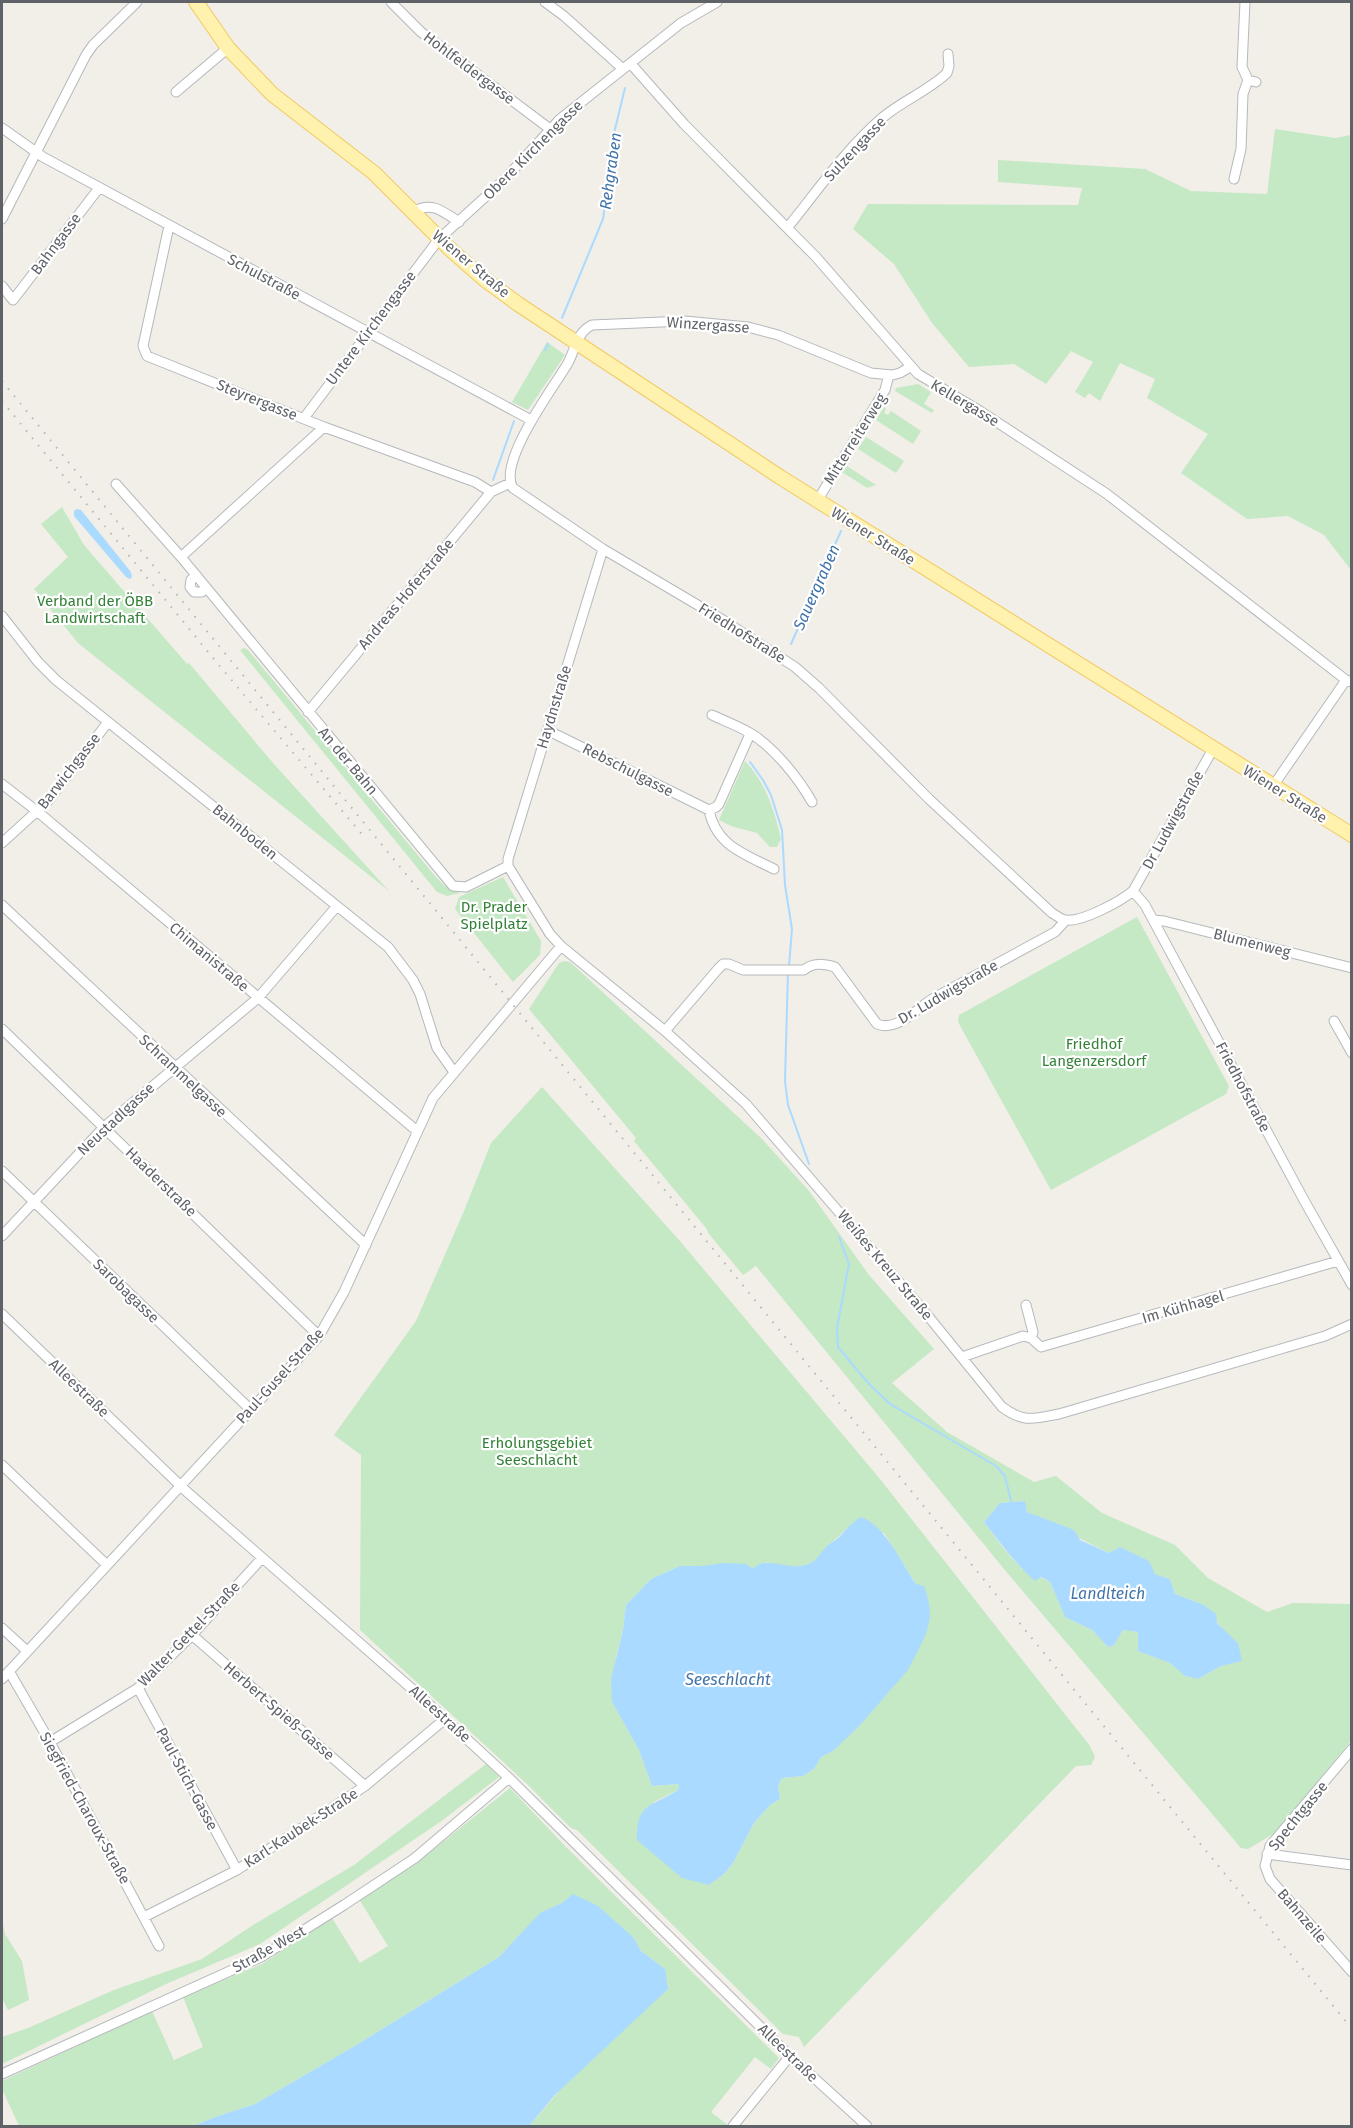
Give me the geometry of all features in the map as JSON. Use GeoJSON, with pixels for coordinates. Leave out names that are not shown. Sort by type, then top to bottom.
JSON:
{"type":"FeatureCollection","features":[{"type":"Feature","properties":{"kind":"main road","name":"Wiener Straße"},"geometry":{"type":"LineString","coordinates":[[196,2],[228,48],[272,94],[374,173],[439,239],[484,279],[577,344],[817,501],[1352,835]]}},
{"type":"Feature","properties":{"kind":"street"},"geometry":{"type":"LineString","coordinates":[[2,219],[86,55],[93,45],[137,2]]}},
{"type":"Feature","properties":{"kind":"street","name":"Hohlfeldergasse"},"geometry":{"type":"LineString","coordinates":[[391,2],[421,32],[550,129]]}},
{"type":"Feature","properties":{"kind":"street","name":"Kellergasse"},"geometry":{"type":"LineString","coordinates":[[545,2],[627,66],[788,226],[910,367],[926,380],[980,411],[1107,494],[1349,681]]}},
{"type":"Feature","properties":{"kind":"street"},"geometry":{"type":"LineString","coordinates":[[693,2],[697,12]]}},
{"type":"Feature","properties":{"kind":"street","name":"Obere Kirchengasse"},"geometry":{"type":"LineString","coordinates":[[439,239],[512,171],[560,119],[674,28],[717,2]]}},
{"type":"Feature","properties":{"kind":"street"},"geometry":{"type":"LineString","coordinates":[[1234,179],[1241,149],[1243,94],[1252,81],[1242,67],[1245,2]]}},
{"type":"Feature","properties":{"kind":"street"},"geometry":{"type":"LineString","coordinates":[[176,92],[228,48]]}},
{"type":"Feature","properties":{"kind":"street","name":"Sulzengasse"},"geometry":{"type":"LineString","coordinates":[[788,226],[850,151],[878,122],[894,108],[946,73],[949,66],[948,54]]}},
{"type":"Feature","properties":{"kind":"street","name":"Schulstraße"},"geometry":{"type":"LineString","coordinates":[[2,128],[35,152],[99,188],[531,420]]}},
{"type":"Feature","properties":{"kind":"street","name":"Bahngasse"},"geometry":{"type":"LineString","coordinates":[[2,286],[13,300],[99,188]]}},
{"type":"Feature","properties":{"kind":"street","name":"Wiener Straße"},"geometry":{"type":"LineString","coordinates":[[413,212],[423,206],[432,206],[459,222]]}},
{"type":"Feature","properties":{"kind":"street","name":"Steyrergasse"},"geometry":{"type":"LineString","coordinates":[[168,226],[143,346],[147,356],[324,427],[475,482],[491,492]]}},
{"type":"Feature","properties":{"kind":"street","name":"Untere Kirchengasse"},"geometry":{"type":"LineString","coordinates":[[304,418],[439,239]]}},
{"type":"Feature","properties":{"kind":"street","name":"Winzergasse"},"geometry":{"type":"LineString","coordinates":[[577,344],[584,330],[600,323],[685,321],[748,327],[778,335],[864,370],[889,375]]}},
{"type":"Feature","properties":{"kind":"street"},"geometry":{"type":"LineString","coordinates":[[510,483],[511,468],[531,420],[567,365],[577,344]]}},
{"type":"Feature","properties":{"kind":"street"},"geometry":{"type":"LineString","coordinates":[[889,375],[900,373],[910,367]]}},
{"type":"Feature","properties":{"kind":"street","name":"Mitterreiterweg"},"geometry":{"type":"LineString","coordinates":[[817,501],[886,389],[889,375]]}},
{"type":"Feature","properties":{"kind":"street"},"geometry":{"type":"LineString","coordinates":[[181,557],[324,427]]}},
{"type":"Feature","properties":{"kind":"street","name":"Andreas Hoferstraße"},"geometry":{"type":"LineString","coordinates":[[308,712],[491,492],[510,483]]}},
{"type":"Feature","properties":{"kind":"street","name":"Friedhofstraße"},"geometry":{"type":"LineString","coordinates":[[510,483],[513,488],[603,549],[723,620],[795,667],[956,825],[1052,913],[1066,920]]}},
{"type":"Feature","properties":{"kind":"street","name":"An der Bahn"},"geometry":{"type":"LineString","coordinates":[[116,484],[196,575],[191,580],[190,587],[194,592],[202,592],[206,587],[453,886],[465,887],[508,866]]}},
{"type":"Feature","properties":{"kind":"street","name":"Haydnstraße"},"geometry":{"type":"LineString","coordinates":[[508,866],[508,859],[603,549]]}},
{"type":"Feature","properties":{"kind":"street","name":"Bahnboden"},"geometry":{"type":"LineString","coordinates":[[2,616],[47,671],[388,947],[406,969],[420,994],[437,1048],[454,1072]]}},
{"type":"Feature","properties":{"kind":"street"},"geometry":{"type":"LineString","coordinates":[[1273,786],[1349,681]]}},
{"type":"Feature","properties":{"kind":"street"},"geometry":{"type":"LineString","coordinates":[[712,715],[765,744],[802,784],[812,802]]}},
{"type":"Feature","properties":{"kind":"street","name":"Barwichgasse"},"geometry":{"type":"LineString","coordinates":[[2,843],[48,801],[108,722]]}},
{"type":"Feature","properties":{"kind":"street","name":"Rebschulgasse"},"geometry":{"type":"LineString","coordinates":[[547,730],[709,810]]}},
{"type":"Feature","properties":{"kind":"street"},"geometry":{"type":"LineString","coordinates":[[750,734],[719,804],[709,810],[713,826],[721,838],[774,869]]}},
{"type":"Feature","properties":{"kind":"street","name":"Dr Ludwigstraße"},"geometry":{"type":"LineString","coordinates":[[1133,891],[1213,749]]}},
{"type":"Feature","properties":{"kind":"street","name":"Chimanistraße"},"geometry":{"type":"LineString","coordinates":[[2,784],[417,1131]]}},
{"type":"Feature","properties":{"kind":"street","name":"Weißes Kreuz Straße"},"geometry":{"type":"LineString","coordinates":[[508,866],[550,934],[561,946],[665,1031],[746,1104],[860,1235],[1002,1407],[1016,1417],[1030,1420],[1070,1411],[1325,1336],[1352,1324]]}},
{"type":"Feature","properties":{"kind":"street"},"geometry":{"type":"LineString","coordinates":[[1066,920],[1078,919],[1091,914],[1133,891]]}},
{"type":"Feature","properties":{"kind":"street","name":"Friedhofstraße"},"geometry":{"type":"LineString","coordinates":[[1133,891],[1145,905],[1352,1285]]}},
{"type":"Feature","properties":{"kind":"street","name":"Schrammelgasse"},"geometry":{"type":"LineString","coordinates":[[2,905],[366,1245]]}},
{"type":"Feature","properties":{"kind":"street","name":"Neustadlgasse"},"geometry":{"type":"LineString","coordinates":[[2,1236],[104,1126],[258,998],[337,906]]}},
{"type":"Feature","properties":{"kind":"street","name":"Dr. Ludwigstraße"},"geometry":{"type":"LineString","coordinates":[[835,967],[877,1024],[889,1026],[919,1010],[932,999],[1055,932],[1066,920]]}},
{"type":"Feature","properties":{"kind":"street","name":"Blumenweg"},"geometry":{"type":"LineString","coordinates":[[1153,920],[1352,968]]}},
{"type":"Feature","properties":{"kind":"street","name":"Paul-Gusel-Straße"},"geometry":{"type":"LineString","coordinates":[[2,1679],[319,1336],[333,1314],[433,1098],[561,946]]}},
{"type":"Feature","properties":{"kind":"street"},"geometry":{"type":"LineString","coordinates":[[665,1031],[723,964],[743,970],[804,970],[818,964],[835,967],[838,956]]}},
{"type":"Feature","properties":{"kind":"street"},"geometry":{"type":"LineString","coordinates":[[1334,1021],[1352,1053]]}},
{"type":"Feature","properties":{"kind":"street","name":"Haaderstraße"},"geometry":{"type":"LineString","coordinates":[[2,1029],[319,1336]]}},
{"type":"Feature","properties":{"kind":"street","name":"Sarobagasse"},"geometry":{"type":"LineString","coordinates":[[2,1172],[251,1410]]}},
{"type":"Feature","properties":{"kind":"street","name":"Im Kühhagel"},"geometry":{"type":"LineString","coordinates":[[962,1357],[1023,1336],[1031,1338],[1041,1347],[1338,1261]]}},
{"type":"Feature","properties":{"kind":"street"},"geometry":{"type":"LineString","coordinates":[[1026,1305],[1034,1332],[1031,1338]]}},
{"type":"Feature","properties":{"kind":"street","name":"Alleestraße"},"geometry":{"type":"LineString","coordinates":[[2,1314],[182,1486],[509,1778],[790,2056],[867,2127]]}},
{"type":"Feature","properties":{"kind":"street"},"geometry":{"type":"LineString","coordinates":[[2,1465],[107,1566]]}},
{"type":"Feature","properties":{"kind":"street","name":"Walter-Gettel-Straße"},"geometry":{"type":"LineString","coordinates":[[50,1742],[138,1688],[192,1635],[262,1558]]}},
{"type":"Feature","properties":{"kind":"street"},"geometry":{"type":"LineString","coordinates":[[2,1628],[27,1651]]}},
{"type":"Feature","properties":{"kind":"street","name":"Herbert-Spieß-Gasse"},"geometry":{"type":"LineString","coordinates":[[192,1635],[365,1786]]}},
{"type":"Feature","properties":{"kind":"street","name":"Siegfried-Charoux-Straße"},"geometry":{"type":"LineString","coordinates":[[9,1671],[50,1742],[159,1946]]}},
{"type":"Feature","properties":{"kind":"street","name":"Paul-Stich-Gasse"},"geometry":{"type":"LineString","coordinates":[[138,1688],[237,1870]]}},
{"type":"Feature","properties":{"kind":"street","name":"Karl-Kaubek-Straße"},"geometry":{"type":"LineString","coordinates":[[144,1917],[237,1870],[365,1786],[445,1719]]}},
{"type":"Feature","properties":{"kind":"street","name":"Spechtgasse"},"geometry":{"type":"LineString","coordinates":[[1267,1854],[1275,1839],[1352,1749]]}},
{"type":"Feature","properties":{"kind":"street","name":"Straße West"},"geometry":{"type":"LineString","coordinates":[[2,2074],[261,1957],[415,1858],[509,1778]]}},
{"type":"Feature","properties":{"kind":"street"},"geometry":{"type":"LineString","coordinates":[[1267,1854],[1352,1865]]}},
{"type":"Feature","properties":{"kind":"street","name":"Bahnzeile"},"geometry":{"type":"LineString","coordinates":[[1267,1854],[1264,1866],[1268,1876],[1347,1963],[1352,1972]]}},
{"type":"Feature","properties":{"kind":"street"},"geometry":{"type":"LineString","coordinates":[[733,2127],[790,2056]]}},
{"type":"Feature","properties":{"kind":"green space"},"geometry":{"type":"Polygon","coordinates":[[[1275,129],[1335,138],[1351,135],[1351,570],[1324,535],[1288,516],[1247,519],[1181,473],[1208,434],[1147,398],[1155,379],[1120,363],[1100,401],[1089,393],[1085,398],[1075,392],[1093,362],[1071,351],[1046,384],[1014,364],[969,367],[932,323],[894,264],[853,229],[868,204],[1078,205],[1082,188],[998,182],[998,160],[1145,169],[1191,191],[1267,194],[1275,129]]]}},
{"type":"Feature","properties":{"kind":"green space"},"geometry":{"type":"Polygon","coordinates":[[[547,342],[565,355],[528,410],[512,402],[547,342]]]}},
{"type":"Feature","properties":{"kind":"green space"},"geometry":{"type":"Polygon","coordinates":[[[918,384],[931,392],[924,404],[934,410],[932,413],[895,391],[896,388],[918,384]]]}},
{"type":"Feature","properties":{"kind":"green space"},"geometry":{"type":"Polygon","coordinates":[[[884,407],[886,409],[884,413],[888,415],[891,411],[921,431],[913,444],[876,420],[884,407]]]}},
{"type":"Feature","properties":{"kind":"green space"},"geometry":{"type":"Polygon","coordinates":[[[866,437],[904,461],[896,473],[858,449],[866,437]]]}},
{"type":"Feature","properties":{"kind":"green space"},"geometry":{"type":"Polygon","coordinates":[[[847,466],[876,485],[867,488],[842,472],[847,466]]]}},
{"type":"Feature","properties":{"kind":"green space","name":"Verband der ÖBB Landwirtschaft"},"geometry":{"type":"Polygon","coordinates":[[[62,507],[84,545],[187,664],[189,663],[273,763],[389,891],[78,643],[34,589],[68,557],[41,524],[62,507]]]}},
{"type":"Feature","properties":{"kind":"green space"},"geometry":{"type":"Polygon","coordinates":[[[244,648],[435,876],[445,886],[460,893],[447,896],[437,892],[240,650],[244,648]]]}},
{"type":"Feature","properties":{"kind":"green space"},"geometry":{"type":"Polygon","coordinates":[[[745,761],[764,788],[772,807],[781,839],[777,847],[770,847],[757,833],[719,820],[745,761]]]}},
{"type":"Feature","properties":{"kind":"green space","name":"Dr. Prader Spielplatz"},"geometry":{"type":"Polygon","coordinates":[[[503,877],[541,941],[540,955],[513,982],[455,909],[459,897],[503,877]]]}},
{"type":"Feature","properties":{"kind":"green space","name":"Friedhof Langenzersdorf"},"geometry":{"type":"Polygon","coordinates":[[[1137,917],[1229,1086],[1226,1094],[1051,1190],[958,1022],[959,1015],[1137,917]]]}},
{"type":"Feature","properties":{"kind":"green space"},"geometry":{"type":"Polygon","coordinates":[[[570,962],[761,1138],[809,1191],[869,1275],[934,1349],[892,1383],[947,1432],[1034,1482],[1056,1476],[1102,1513],[1175,1545],[1208,1578],[1267,1612],[1293,1603],[1351,1604],[1351,1741],[1275,1833],[1248,1849],[1241,1848],[1009,1575],[756,1266],[743,1275],[709,1234],[634,1141],[636,1138],[529,1009],[559,963],[570,962]],[[1024,1501],[1000,1503],[984,1522],[1022,1569],[1050,1582],[1065,1617],[1092,1630],[1108,1647],[1114,1645],[1123,1630],[1138,1632],[1139,1651],[1170,1663],[1185,1676],[1198,1679],[1221,1666],[1241,1661],[1225,1632],[1204,1605],[1175,1594],[1170,1579],[1155,1574],[1120,1547],[1109,1553],[1027,1512],[1024,1501]]]}},
{"type":"Feature","properties":{"kind":"green space","name":"Erholungsgebiet Seeschlacht"},"geometry":{"type":"Polygon","coordinates":[[[542,1087],[679,1240],[880,1479],[1090,1746],[1095,1757],[1091,1765],[1076,1766],[804,2047],[799,2037],[783,2034],[577,1830],[571,1828],[527,1784],[360,1630],[361,1455],[334,1435],[416,1321],[491,1143],[542,1087]],[[847,1528],[827,1546],[817,1559],[800,1566],[767,1562],[753,1570],[680,1566],[651,1579],[626,1605],[616,1657],[612,1702],[639,1750],[652,1786],[679,1784],[678,1790],[654,1802],[709,1885],[724,1874],[733,1863],[754,1823],[770,1805],[780,1799],[778,1786],[782,1778],[803,1776],[814,1769],[821,1757],[833,1751],[916,1584],[884,1533],[847,1528]]]}},
{"type":"Feature","properties":{"kind":"green space"},"geometry":{"type":"Polygon","coordinates":[[[486,1764],[499,1777],[440,1822],[260,1944],[166,1984],[2,2064],[2,2037],[114,1990],[202,1959],[253,1925],[354,1865],[486,1764]]]}},
{"type":"Feature","properties":{"kind":"green space"},"geometry":{"type":"Polygon","coordinates":[[[510,1788],[566,1847],[779,2058],[771,2069],[755,2057],[711,2112],[729,2126],[529,2126],[665,1969],[641,1951],[634,1938],[568,1898],[540,1914],[499,1957],[255,2104],[193,2126],[19,2126],[2,2089],[2,2081],[152,2011],[174,2060],[203,2047],[183,1997],[262,1964],[332,1918],[360,1963],[388,1946],[359,1899],[418,1862],[510,1788]]]}},
{"type":"Feature","properties":{"kind":"green space"},"geometry":{"type":"Polygon","coordinates":[[[2,1919],[5,1934],[22,1961],[29,2000],[8,2010],[2,1998],[2,1919]]]}},
{"type":"Feature","properties":{"kind":"water"},"geometry":{"type":"Polygon","coordinates":[[[81,510],[131,572],[130,579],[74,516],[74,511],[81,510]]]}},
{"type":"Feature","properties":{"kind":"water","name":"Landlteich"},"geometry":{"type":"Polygon","coordinates":[[[1025,1501],[1027,1512],[1074,1530],[1080,1540],[1109,1553],[1120,1547],[1149,1561],[1155,1574],[1170,1579],[1175,1594],[1204,1605],[1216,1614],[1217,1623],[1238,1643],[1242,1661],[1221,1666],[1198,1679],[1185,1676],[1170,1663],[1138,1651],[1138,1632],[1123,1630],[1114,1645],[1108,1647],[1092,1630],[1065,1617],[1050,1582],[1041,1577],[1035,1581],[1014,1560],[984,1522],[1000,1503],[1025,1501]]]}},
{"type":"Feature","properties":{"kind":"water","name":"Seeschlacht"},"geometry":{"type":"Polygon","coordinates":[[[861,1517],[878,1528],[916,1584],[924,1586],[930,1610],[924,1639],[908,1670],[860,1725],[833,1751],[821,1757],[814,1769],[803,1776],[782,1778],[778,1786],[780,1799],[770,1805],[754,1823],[733,1863],[724,1874],[709,1885],[682,1878],[637,1840],[637,1828],[643,1812],[653,1803],[678,1790],[679,1784],[652,1786],[639,1750],[612,1702],[611,1679],[623,1630],[626,1605],[651,1579],[680,1566],[723,1563],[746,1564],[753,1569],[763,1563],[805,1565],[816,1558],[861,1517]]]}},
{"type":"Feature","properties":{"kind":"water"},"geometry":{"type":"Polygon","coordinates":[[[573,1894],[598,1906],[634,1938],[641,1951],[665,1969],[668,1989],[555,2095],[529,2126],[193,2126],[255,2104],[353,2047],[499,1957],[540,1913],[562,1903],[573,1894]]]}},
{"type":"Feature","properties":{"kind":"waterway","name":"Rehgraben"},"geometry":{"type":"LineString","coordinates":[[562,318],[603,219],[615,129],[625,88]]}},
{"type":"Feature","properties":{"kind":"waterway"},"geometry":{"type":"LineString","coordinates":[[545,350],[548,344]]}},
{"type":"Feature","properties":{"kind":"waterway"},"geometry":{"type":"LineString","coordinates":[[493,480],[514,421]]}},
{"type":"Feature","properties":{"kind":"waterway","name":"Sauergraben"},"geometry":{"type":"LineString","coordinates":[[791,644],[841,531]]}},
{"type":"Feature","properties":{"kind":"waterway"},"geometry":{"type":"LineString","coordinates":[[750,762],[771,795],[782,830],[785,885],[792,929],[789,966]]}},
{"type":"Feature","properties":{"kind":"waterway"},"geometry":{"type":"LineString","coordinates":[[788,972],[785,1081],[788,1105],[809,1164]]}},
{"type":"Feature","properties":{"kind":"waterway"},"geometry":{"type":"LineString","coordinates":[[839,1237],[849,1264],[837,1328],[838,1347],[869,1384],[890,1404],[996,1466],[1005,1476],[1011,1501]]}},
{"type":"Feature","properties":{"kind":"railway"},"geometry":{"type":"LineString","coordinates":[[2,381],[1352,2029]]}},
{"type":"Feature","properties":{"kind":"railway"},"geometry":{"type":"LineString","coordinates":[[2,401],[218,664],[366,839]]}}]}
